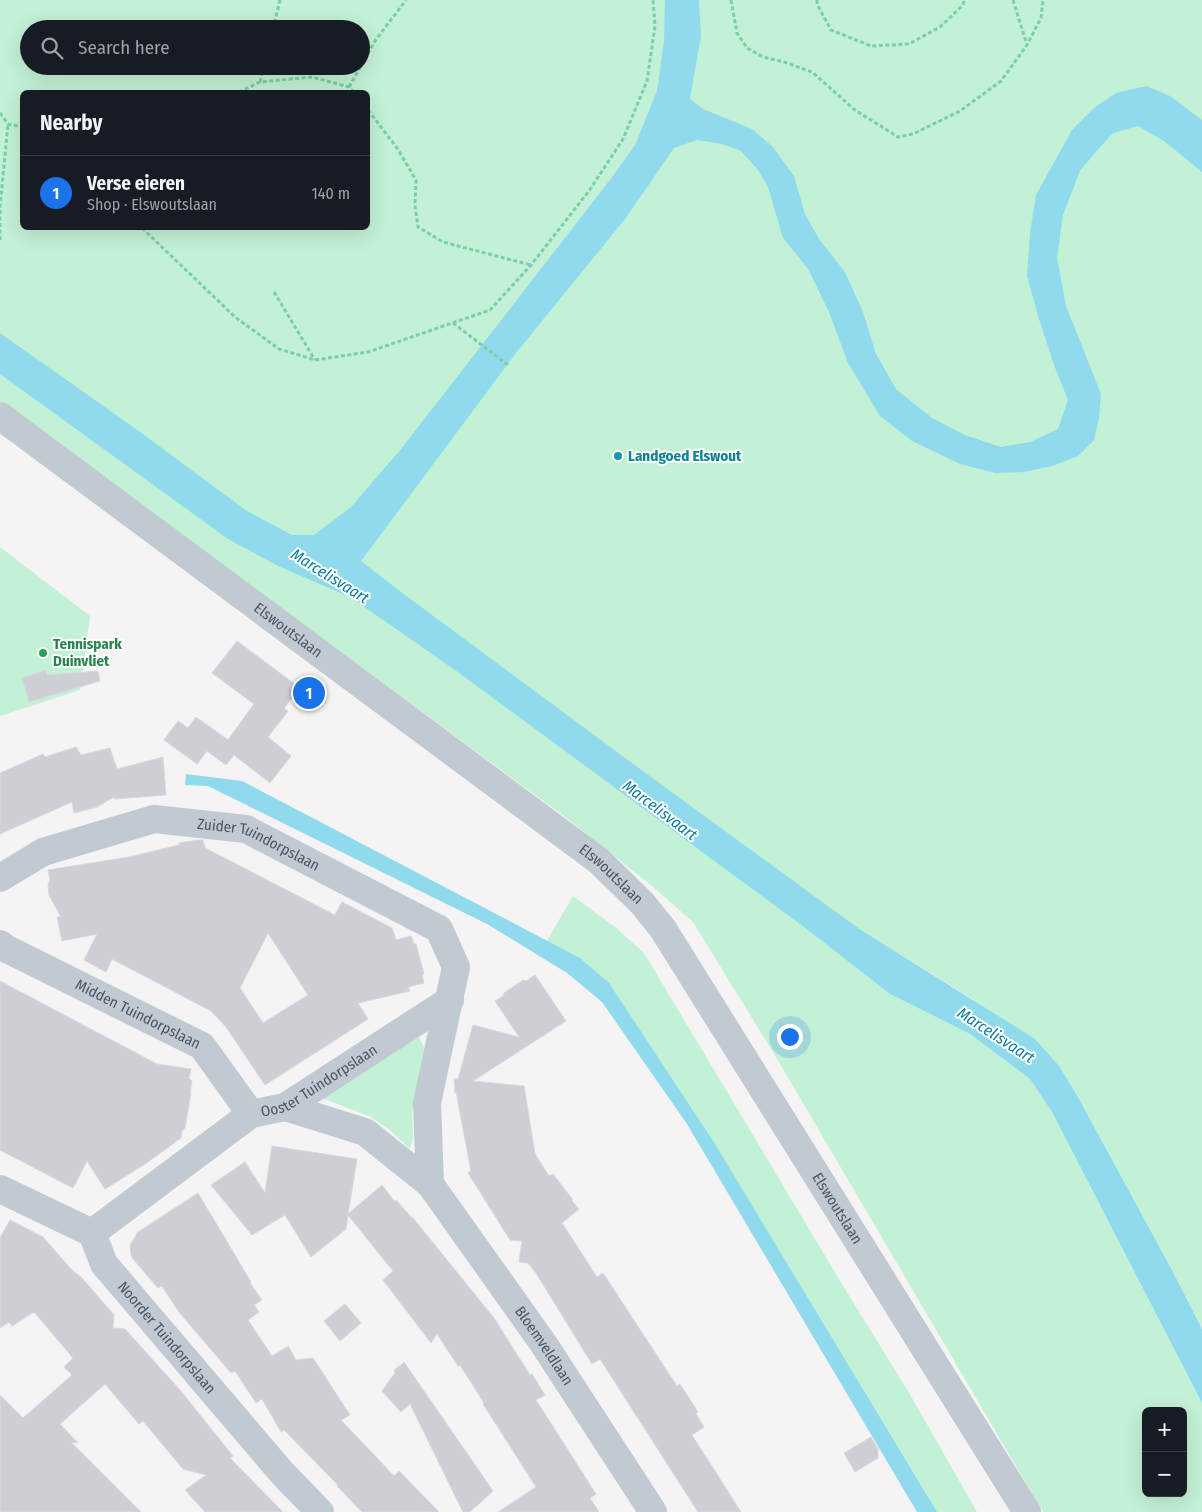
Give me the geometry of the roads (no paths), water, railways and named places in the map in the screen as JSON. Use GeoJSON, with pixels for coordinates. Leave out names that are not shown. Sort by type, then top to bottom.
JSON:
{"type":"FeatureCollection","features":[{"type":"Feature","properties":{"kind":"street","name":"Elswoutslaan"},"geometry":{"type":"LineString","coordinates":[[0,416],[600,862],[642,903],[663,929],[1027,1512]]}},
{"type":"Feature","properties":{"kind":"street","name":"Zuider Tuindorpslaan"},"geometry":{"type":"LineString","coordinates":[[0,878],[43,852],[154,819],[246,829],[439,929],[456,967],[450,1000]]}},
{"type":"Feature","properties":{"kind":"street","name":"Midden Tuindorpslaan"},"geometry":{"type":"LineString","coordinates":[[0,944],[4,948],[202,1046],[251,1114]]}},
{"type":"Feature","properties":{"kind":"street","name":"Ooster Tuindorpslaan"},"geometry":{"type":"LineString","coordinates":[[92,1233],[251,1114],[285,1107],[450,1000]]}},
{"type":"Feature","properties":{"kind":"street"},"geometry":{"type":"LineString","coordinates":[[430,1184],[427,1103],[450,1000]]}},
{"type":"Feature","properties":{"kind":"street","name":"Bloemveldlaan"},"geometry":{"type":"LineString","coordinates":[[285,1107],[365,1132],[430,1184],[543,1343],[653,1512]]}},
{"type":"Feature","properties":{"kind":"street"},"geometry":{"type":"LineString","coordinates":[[0,1189],[92,1233]]}},
{"type":"Feature","properties":{"kind":"street","name":"Noorder Tuindorpslaan"},"geometry":{"type":"LineString","coordinates":[[92,1233],[104,1264],[283,1474],[320,1512]]}},
{"type":"Feature","properties":{"kind":"water","name":"Marcelisvaart"},"geometry":{"type":"Polygon","coordinates":[[[665,0],[699,0],[701,36],[690,99],[703,109],[752,129],[773,147],[794,176],[805,214],[819,239],[845,272],[863,312],[876,354],[896,389],[932,418],[965,435],[1001,447],[1030,442],[1058,429],[1068,400],[1054,365],[1027,276],[1030,233],[1036,195],[1072,130],[1095,107],[1116,93],[1146,86],[1170,96],[1202,120],[1202,172],[1164,141],[1138,126],[1113,133],[1080,171],[1063,215],[1057,258],[1066,306],[1101,394],[1099,418],[1094,440],[1078,456],[1052,466],[1024,472],[995,473],[960,464],[912,441],[880,416],[848,363],[829,312],[808,269],[783,238],[768,187],[758,170],[741,151],[722,144],[697,140],[674,148],[625,219],[516,353],[361,561],[636,766],[858,928],[1035,1039],[1059,1066],[1079,1099],[1202,1329],[1202,1403],[1052,1112],[1030,1079],[970,1034],[890,994],[800,924],[455,670],[350,597],[278,566],[228,539],[0,374],[0,333],[136,429],[247,511],[292,535],[314,535],[351,507],[401,449],[635,145],[657,91],[664,41],[665,0]]]}},
{"type":"Feature","properties":{"kind":"water"},"geometry":{"type":"Polygon","coordinates":[[[186,774],[242,781],[580,958],[609,983],[715,1144],[937,1512],[917,1512],[687,1124],[602,1002],[567,973],[487,924],[208,786],[185,785],[186,774]]]}},
{"type":"Feature","properties":{"kind":"place","name":"Landgoed Elswout"},"geometry":{"type":"Point","coordinates":[618,456]}},
{"type":"Feature","properties":{"kind":"place","name":"Tennispark Duinvliet"},"geometry":{"type":"Point","coordinates":[43,653]}},
{"type":"Feature","properties":{"kind":"place","name":"Verse eieren"},"geometry":{"type":"Point","coordinates":[309,693]}}]}
